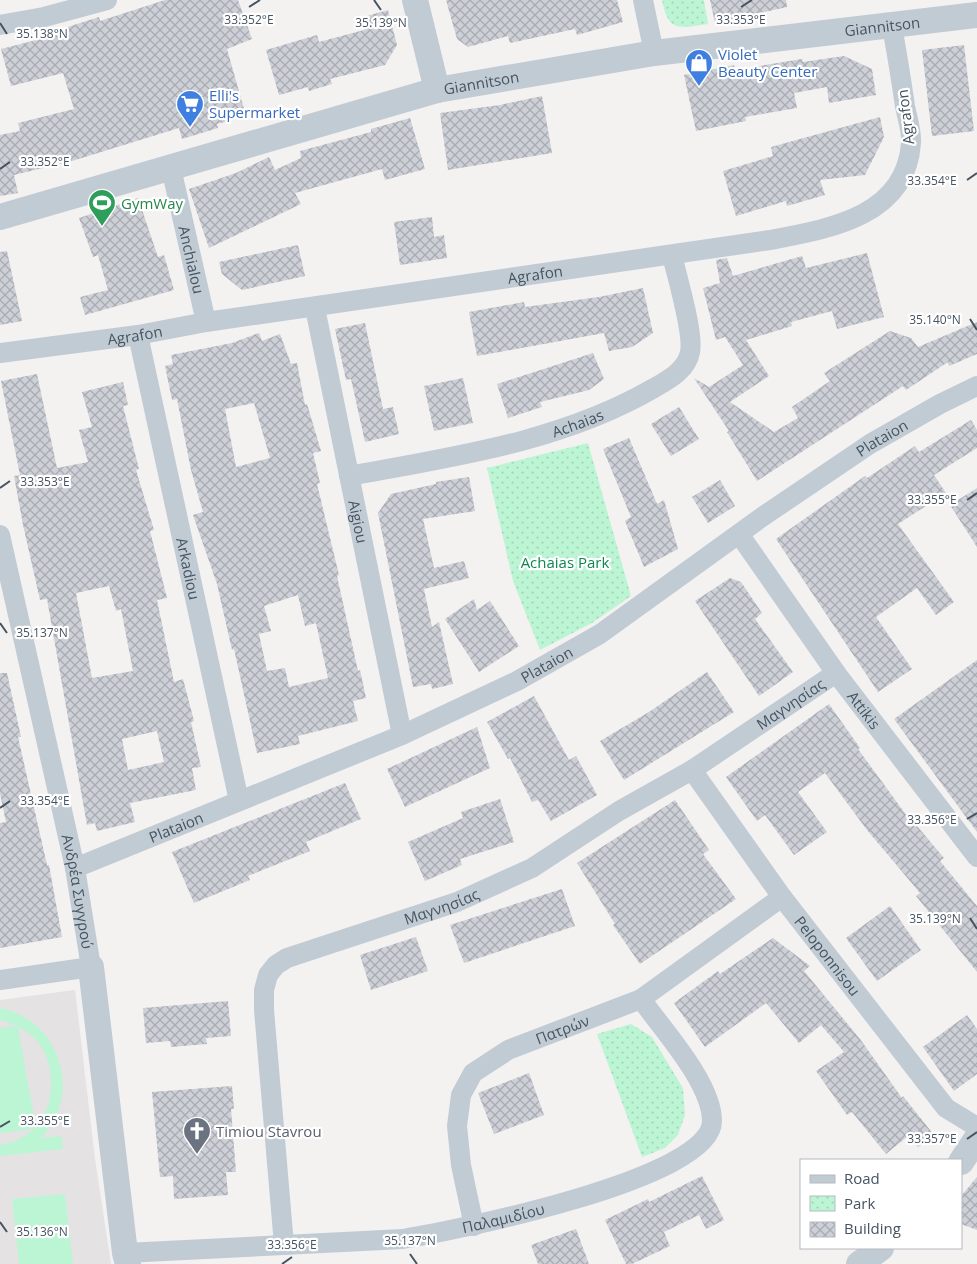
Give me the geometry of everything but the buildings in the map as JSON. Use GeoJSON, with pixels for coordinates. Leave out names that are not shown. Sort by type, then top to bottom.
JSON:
{"type":"FeatureCollection","features":[{"type":"Feature","properties":{"kind":"street"},"geometry":{"type":"LineString","coordinates":[[0,25],[44,17],[107,0]]}},
{"type":"Feature","properties":{"kind":"street"},"geometry":{"type":"LineString","coordinates":[[415,0],[437,90]]}},
{"type":"Feature","properties":{"kind":"street"},"geometry":{"type":"LineString","coordinates":[[643,0],[654,53]]}},
{"type":"Feature","properties":{"kind":"street","name":"Giannitson"},"geometry":{"type":"LineString","coordinates":[[0,217],[437,90],[654,53],[892,27],[977,15]]}},
{"type":"Feature","properties":{"kind":"street","name":"Agrafon"},"geometry":{"type":"LineString","coordinates":[[0,353],[138,335],[206,322],[315,308],[672,255],[824,230],[848,222],[867,212],[893,189],[907,168],[911,142],[892,27]]}},
{"type":"Feature","properties":{"kind":"street","name":"Anchialou"},"geometry":{"type":"LineString","coordinates":[[172,168],[206,322]]}},
{"type":"Feature","properties":{"kind":"street","name":"Achaias"},"geometry":{"type":"LineString","coordinates":[[349,476],[518,443],[602,414],[638,398],[677,374],[690,353],[690,339],[672,255]]}},
{"type":"Feature","properties":{"kind":"street","name":"Aigiou"},"geometry":{"type":"LineString","coordinates":[[315,308],[402,735]]}},
{"type":"Feature","properties":{"kind":"street","name":"Arkadiou"},"geometry":{"type":"LineString","coordinates":[[138,335],[239,801]]}},
{"type":"Feature","properties":{"kind":"street","name":"Plataion"},"geometry":{"type":"LineString","coordinates":[[75,868],[402,735],[517,681],[600,634],[739,534],[870,444],[940,404],[977,386]]}},
{"type":"Feature","properties":{"kind":"street","name":"Attikis"},"geometry":{"type":"LineString","coordinates":[[739,534],[836,673],[977,857]]}},
{"type":"Feature","properties":{"kind":"street","name":"Ανδρέα Συγγρού"},"geometry":{"type":"LineString","coordinates":[[0,535],[8,611],[75,868],[91,967],[127,1259]]}},
{"type":"Feature","properties":{"kind":"street","name":"Μαγνησίας"},"geometry":{"type":"LineString","coordinates":[[284,1245],[264,1010],[264,990],[268,974],[276,965],[304,952],[457,902],[532,868],[619,811],[692,770],[836,673]]}},
{"type":"Feature","properties":{"kind":"street","name":"Peloponnisou"},"geometry":{"type":"LineString","coordinates":[[692,770],[782,897],[946,1108],[977,1127]]}},
{"type":"Feature","properties":{"kind":"street","name":"Πατρών"},"geometry":{"type":"LineString","coordinates":[[474,1226],[461,1165],[457,1126],[461,1095],[473,1073],[508,1050],[641,999],[782,897]]}},
{"type":"Feature","properties":{"kind":"street"},"geometry":{"type":"LineString","coordinates":[[0,980],[91,967]]}},
{"type":"Feature","properties":{"kind":"street","name":"Παλαμιδίου"},"geometry":{"type":"LineString","coordinates":[[127,1259],[284,1245],[403,1239],[474,1226],[591,1195],[671,1165],[700,1146],[713,1123],[702,1084],[641,999]]}},
{"type":"Feature","properties":{"kind":"street"},"geometry":{"type":"LineString","coordinates":[[962,1160],[977,1138]]}},
{"type":"Feature","properties":{"kind":"street"},"geometry":{"type":"LineString","coordinates":[[859,1264],[880,1249]]}},
{"type":"Feature","properties":{"kind":"shaded area"},"geometry":{"type":"Polygon","coordinates":[[[75,990],[95,1159],[111,1264],[0,1264],[0,1000],[75,990]]]}},
{"type":"Feature","properties":{"kind":"green space"},"geometry":{"type":"Polygon","coordinates":[[[662,0],[704,0],[708,24],[690,27],[677,26],[668,18],[662,0]]]}},
{"type":"Feature","properties":{"kind":"green space","name":"Achaias Park"},"geometry":{"type":"Polygon","coordinates":[[[588,443],[631,596],[592,623],[540,650],[513,581],[487,468],[588,443]]]}},
{"type":"Feature","properties":{"kind":"green space"},"geometry":{"type":"Polygon","coordinates":[[[0,1008],[21,1015],[38,1027],[51,1043],[59,1061],[63,1081],[61,1101],[54,1121],[41,1138],[61,1136],[63,1149],[0,1156],[0,1145],[16,1141],[35,1129],[0,1133],[0,1028],[17,1025],[0,1020],[0,1008]],[[18,1027],[36,1128],[44,1116],[49,1102],[51,1087],[47,1058],[40,1045],[31,1035],[18,1027]]]}},
{"type":"Feature","properties":{"kind":"green space"},"geometry":{"type":"Polygon","coordinates":[[[631,1024],[652,1037],[683,1088],[685,1115],[678,1135],[665,1148],[642,1157],[597,1034],[631,1024]]]}},
{"type":"Feature","properties":{"kind":"green space"},"geometry":{"type":"Polygon","coordinates":[[[65,1194],[73,1264],[19,1264],[12,1199],[65,1194]]]}},
{"type":"Feature","properties":{"kind":"place","name":"Violet Beauty Center"},"geometry":{"type":"Point","coordinates":[699,87]}},
{"type":"Feature","properties":{"kind":"place","name":"Elli's Supermarket"},"geometry":{"type":"Point","coordinates":[190,128]}},
{"type":"Feature","properties":{"kind":"place","name":"GymWay"},"geometry":{"type":"Point","coordinates":[102,227]}},
{"type":"Feature","properties":{"kind":"place","name":"Timiou Stavrou"},"geometry":{"type":"Point","coordinates":[197,1155]}}]}
